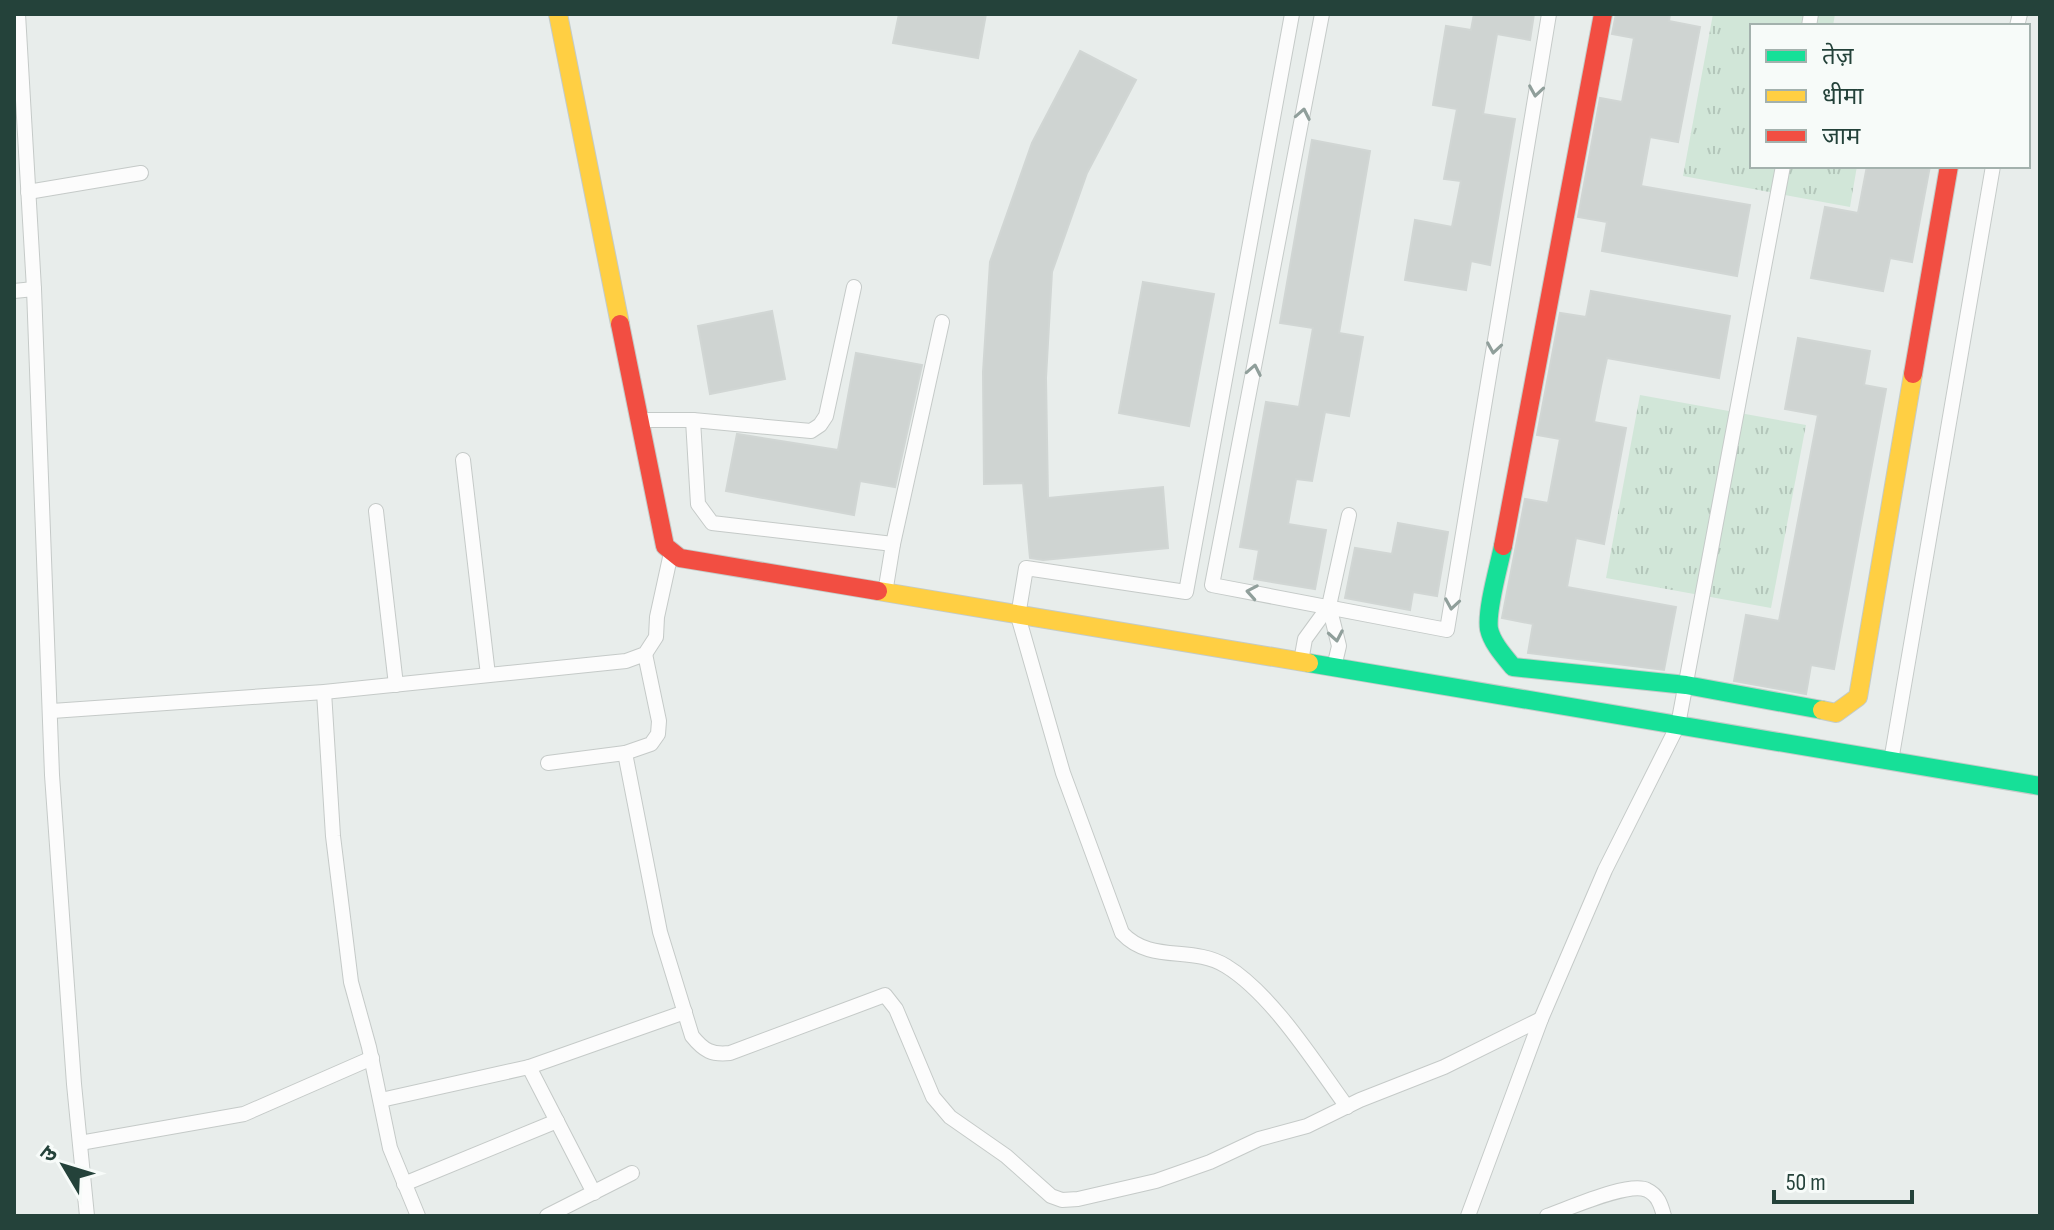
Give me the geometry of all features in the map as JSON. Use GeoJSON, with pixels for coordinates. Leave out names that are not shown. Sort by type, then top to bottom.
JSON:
{"type":"FeatureCollection","features":[{"type":"Feature","properties":{"kind":"street"},"geometry":{"type":"LineString","coordinates":[[18,14],[34,289],[52,775],[87,1216]]}},
{"type":"Feature","properties":{"kind":"street"},"geometry":{"type":"LineString","coordinates":[[558,14],[665,546],[680,558],[2040,786]]}},
{"type":"Feature","properties":{"kind":"street"},"geometry":{"type":"LineString","coordinates":[[1292,14],[1186,592],[1026,568],[1018,616],[1063,773],[1122,933],[1133,944],[1146,950],[1203,958],[1223,964],[1244,979],[1291,1029],[1347,1107]]}},
{"type":"Feature","properties":{"kind":"street"},"geometry":{"type":"LineString","coordinates":[[1322,14],[1212,585],[1447,630],[1549,14]]}},
{"type":"Feature","properties":{"kind":"street"},"geometry":{"type":"LineString","coordinates":[[1603,14],[1486,625],[1495,644],[1513,667],[1686,685],[1836,713],[1858,697],[1949,168]]}},
{"type":"Feature","properties":{"kind":"street"},"geometry":{"type":"LineString","coordinates":[[1468,1216],[1541,1019],[1605,870],[1678,725],[1783,168]]}},
{"type":"Feature","properties":{"kind":"street"},"geometry":{"type":"LineString","coordinates":[[1891,761],[1993,168]]}},
{"type":"Feature","properties":{"kind":"street"},"geometry":{"type":"LineString","coordinates":[[28,192],[141,173]]}},
{"type":"Feature","properties":{"kind":"street"},"geometry":{"type":"LineString","coordinates":[[640,420],[693,420],[811,431],[826,416],[854,287]]}},
{"type":"Feature","properties":{"kind":"street"},"geometry":{"type":"LineString","coordinates":[[14,291],[34,289]]}},
{"type":"Feature","properties":{"kind":"street"},"geometry":{"type":"LineString","coordinates":[[885,593],[942,322]]}},
{"type":"Feature","properties":{"kind":"street"},"geometry":{"type":"LineString","coordinates":[[693,420],[698,504],[712,523],[893,544]]}},
{"type":"Feature","properties":{"kind":"street"},"geometry":{"type":"LineString","coordinates":[[463,460],[488,675]]}},
{"type":"Feature","properties":{"kind":"street"},"geometry":{"type":"LineString","coordinates":[[376,511],[396,685]]}},
{"type":"Feature","properties":{"kind":"street"},"geometry":{"type":"LineString","coordinates":[[1301,661],[1305,639],[1329,606],[1349,515]]}},
{"type":"Feature","properties":{"kind":"street"},"geometry":{"type":"LineString","coordinates":[[52,711],[324,692],[626,661],[645,654],[656,637],[657,617],[671,553]]}},
{"type":"Feature","properties":{"kind":"street"},"geometry":{"type":"LineString","coordinates":[[1329,606],[1339,646],[1334,667]]}},
{"type":"Feature","properties":{"kind":"street"},"geometry":{"type":"LineString","coordinates":[[548,763],[625,753],[651,744],[658,734],[659,721],[645,654]]}},
{"type":"Feature","properties":{"kind":"street"},"geometry":{"type":"LineString","coordinates":[[324,692],[333,836],[351,982],[372,1058],[390,1148],[418,1216]]}},
{"type":"Feature","properties":{"kind":"street"},"geometry":{"type":"LineString","coordinates":[[625,753],[660,932],[692,1036],[702,1048],[715,1055],[755,1046],[885,995],[896,1009],[933,1097],[950,1117],[1006,1156],[1051,1196],[1062,1200],[1156,1181],[1210,1162],[1259,1139],[1307,1126],[1444,1067],[1541,1019]]}},
{"type":"Feature","properties":{"kind":"street"},"geometry":{"type":"LineString","coordinates":[[381,1100],[529,1067],[685,1012]]}},
{"type":"Feature","properties":{"kind":"street"},"geometry":{"type":"LineString","coordinates":[[80,1143],[244,1114],[372,1058]]}},
{"type":"Feature","properties":{"kind":"street"},"geometry":{"type":"LineString","coordinates":[[529,1067],[594,1193]]}},
{"type":"Feature","properties":{"kind":"street"},"geometry":{"type":"LineString","coordinates":[[404,1184],[557,1121]]}},
{"type":"Feature","properties":{"kind":"street"},"geometry":{"type":"LineString","coordinates":[[547,1216],[632,1173]]}},
{"type":"Feature","properties":{"kind":"street"},"geometry":{"type":"LineString","coordinates":[[1547,1216],[1622,1190],[1640,1187],[1658,1199],[1664,1216]]}},
{"type":"Feature","properties":{"kind":"green space"},"geometry":{"type":"Polygon","coordinates":[[[1713,14],[1835,14],[1833,24],[1750,24],[1750,168],[1857,168],[1850,207],[1683,176],[1713,14]]]}},
{"type":"Feature","properties":{"kind":"green space"},"geometry":{"type":"Polygon","coordinates":[[[1640,395],[1806,425],[1771,608],[1606,578],[1640,395]]]}},
{"type":"Feature","properties":{"kind":"building"},"geometry":{"type":"Polygon","coordinates":[[[899,14],[986,14],[978,58],[893,43],[899,14]]]}},
{"type":"Feature","properties":{"kind":"building"},"geometry":{"type":"Polygon","coordinates":[[[1474,14],[1534,14],[1530,40],[1497,34],[1483,114],[1515,119],[1490,265],[1471,261],[1466,290],[1405,280],[1415,220],[1452,227],[1461,181],[1444,179],[1457,109],[1433,105],[1446,26],[1471,30],[1474,14]]]}},
{"type":"Feature","properties":{"kind":"building"},"geometry":{"type":"Polygon","coordinates":[[[1616,14],[1670,14],[1669,21],[1700,27],[1678,142],[1650,137],[1641,186],[1750,205],[1737,276],[1602,251],[1607,222],[1578,217],[1600,98],[1622,102],[1628,71],[1634,38],[1612,34],[1616,14]]]}},
{"type":"Feature","properties":{"kind":"building"},"geometry":{"type":"Polygon","coordinates":[[[1080,51],[1136,80],[1087,173],[1052,272],[1046,378],[1048,498],[1163,487],[1168,548],[1043,560],[1030,558],[1023,483],[984,484],[983,372],[990,262],[1032,143],[1080,51]]]}},
{"type":"Feature","properties":{"kind":"building"},"geometry":{"type":"Polygon","coordinates":[[[1312,140],[1370,151],[1339,333],[1363,337],[1349,416],[1325,412],[1312,481],[1296,479],[1288,524],[1326,530],[1315,589],[1254,579],[1259,550],[1240,547],[1266,402],[1299,407],[1313,328],[1280,323],[1312,140]]]}},
{"type":"Feature","properties":{"kind":"building"},"geometry":{"type":"Polygon","coordinates":[[[1867,168],[1930,168],[1912,262],[1890,258],[1883,291],[1811,278],[1825,207],[1858,213],[1867,168]]]}},
{"type":"Feature","properties":{"kind":"building"},"geometry":{"type":"Polygon","coordinates":[[[1143,282],[1214,294],[1189,426],[1119,413],[1143,282]]]}},
{"type":"Feature","properties":{"kind":"building"},"geometry":{"type":"Polygon","coordinates":[[[1591,291],[1730,316],[1719,378],[1607,358],[1594,422],[1626,428],[1604,544],[1576,538],[1567,587],[1676,607],[1664,670],[1528,653],[1533,624],[1502,618],[1525,499],[1548,503],[1560,439],[1537,435],[1560,313],[1586,317],[1591,291]]]}},
{"type":"Feature","properties":{"kind":"building"},"geometry":{"type":"Polygon","coordinates":[[[772,311],[785,379],[710,394],[698,326],[772,311]]]}},
{"type":"Feature","properties":{"kind":"building"},"geometry":{"type":"Polygon","coordinates":[[[1798,338],[1870,351],[1864,385],[1886,389],[1834,669],[1811,665],[1806,694],[1734,681],[1746,615],[1779,621],[1818,415],[1785,409],[1798,338]]]}},
{"type":"Feature","properties":{"kind":"building"},"geometry":{"type":"Polygon","coordinates":[[[856,353],[922,365],[895,487],[860,481],[854,515],[726,491],[737,434],[838,450],[856,353]]]}},
{"type":"Feature","properties":{"kind":"building"},"geometry":{"type":"Polygon","coordinates":[[[1398,523],[1448,532],[1437,596],[1413,592],[1410,610],[1345,598],[1355,548],[1392,554],[1398,523]]]}},
{"type":"Feature","properties":{"kind":"traffic: fast"},"geometry":{"type":"LineString","coordinates":[[1503,546],[1491,600],[1489,629],[1513,667],[1686,685],[1822,710]]}},
{"type":"Feature","properties":{"kind":"traffic: fast"},"geometry":{"type":"LineString","coordinates":[[1309,663],[2040,786]]}},
{"type":"Feature","properties":{"kind":"traffic: slow"},"geometry":{"type":"LineString","coordinates":[[558,14],[620,324]]}},
{"type":"Feature","properties":{"kind":"traffic: slow"},"geometry":{"type":"LineString","coordinates":[[1822,710],[1836,713],[1858,697],[1913,374]]}},
{"type":"Feature","properties":{"kind":"traffic: slow"},"geometry":{"type":"LineString","coordinates":[[878,591],[1309,663]]}},
{"type":"Feature","properties":{"kind":"traffic: jam"},"geometry":{"type":"LineString","coordinates":[[1503,546],[1603,14]]}},
{"type":"Feature","properties":{"kind":"traffic: jam"},"geometry":{"type":"LineString","coordinates":[[1913,374],[1949,168]]}},
{"type":"Feature","properties":{"kind":"traffic: jam"},"geometry":{"type":"LineString","coordinates":[[620,324],[665,546],[680,558],[878,591]]}}]}
